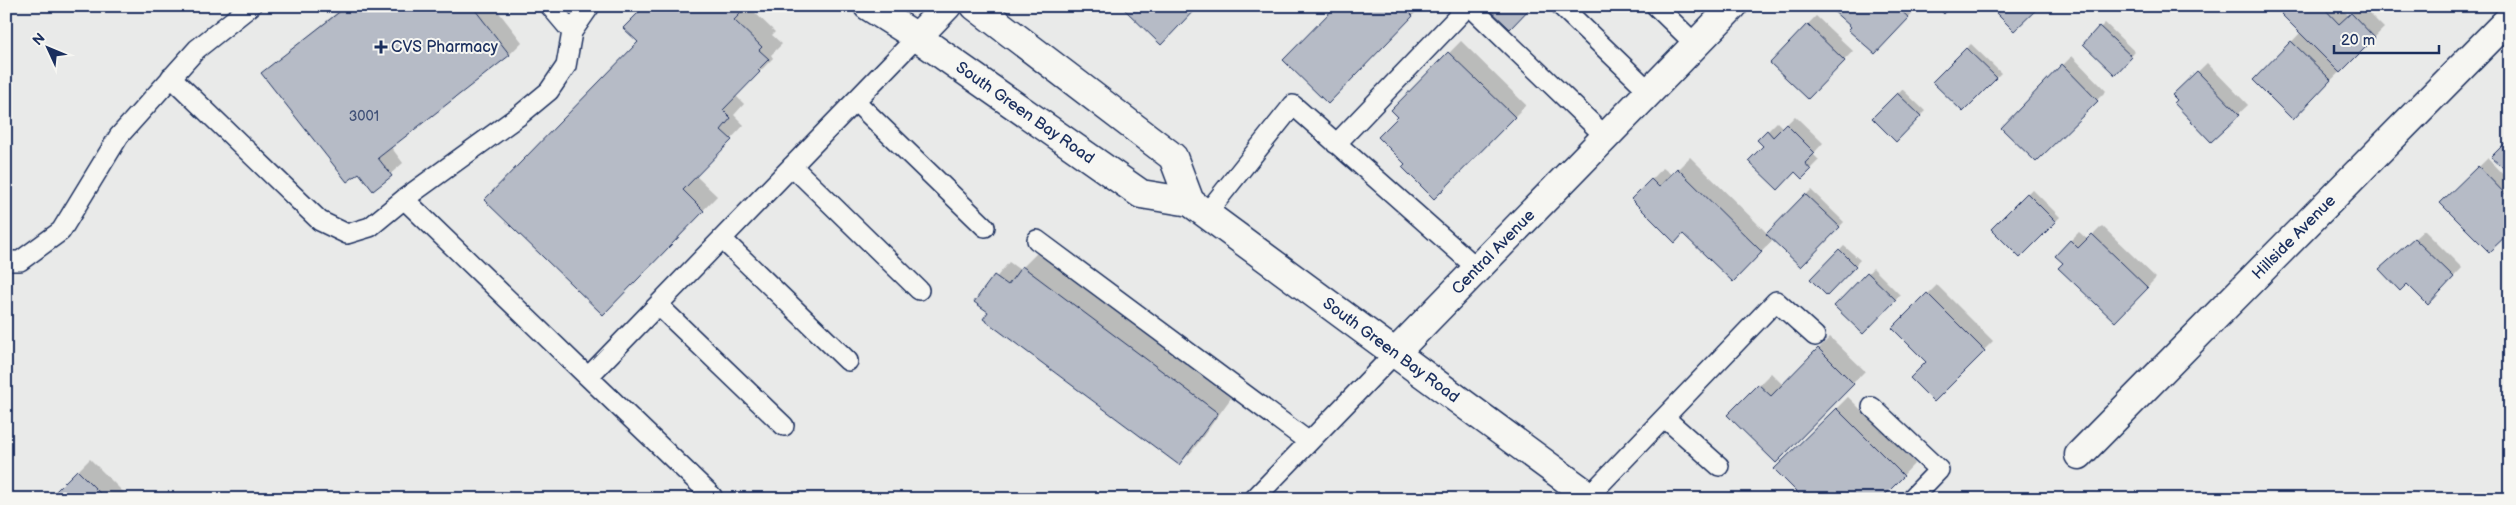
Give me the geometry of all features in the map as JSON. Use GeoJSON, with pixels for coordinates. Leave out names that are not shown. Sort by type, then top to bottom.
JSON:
{"type":"FeatureCollection","features":[{"type":"Feature","properties":{"kind":"main road","name":"South Green Bay Road"},"geometry":{"type":"LineString","coordinates":[[868,6],[917,37],[1141,194],[1198,208],[1591,497]]}},
{"type":"Feature","properties":{"kind":"main road"},"geometry":{"type":"LineString","coordinates":[[917,37],[946,6]]}},
{"type":"Feature","properties":{"kind":"main road"},"geometry":{"type":"LineString","coordinates":[[975,6],[1173,158],[1198,208]]}},
{"type":"Feature","properties":{"kind":"main road","name":"Central Avenue"},"geometry":{"type":"LineString","coordinates":[[1395,353],[1733,6]]}},
{"type":"Feature","properties":{"kind":"main road","name":"Hillside Avenue"},"geometry":{"type":"LineString","coordinates":[[2079,455],[2510,18]]}},
{"type":"Feature","properties":{"kind":"lane"},"geometry":{"type":"LineString","coordinates":[[6,262],[20,261],[61,231],[118,136],[197,49],[251,6]]}},
{"type":"Feature","properties":{"kind":"lane"},"geometry":{"type":"LineString","coordinates":[[550,6],[572,32]]}},
{"type":"Feature","properties":{"kind":"lane"},"geometry":{"type":"LineString","coordinates":[[171,77],[320,221],[347,234],[370,227],[404,199],[520,115],[549,91],[566,66],[572,32],[590,6]]}},
{"type":"Feature","properties":{"kind":"lane"},"geometry":{"type":"LineString","coordinates":[[1336,144],[1469,6],[1606,137]]}},
{"type":"Feature","properties":{"kind":"lane"},"geometry":{"type":"LineString","coordinates":[[1561,6],[1650,92]]}},
{"type":"Feature","properties":{"kind":"lane"},"geometry":{"type":"LineString","coordinates":[[1656,6],[1696,45]]}},
{"type":"Feature","properties":{"kind":"lane"},"geometry":{"type":"LineString","coordinates":[[588,377],[917,37]]}},
{"type":"Feature","properties":{"kind":"lane"},"geometry":{"type":"LineString","coordinates":[[855,101],[985,227]]}},
{"type":"Feature","properties":{"kind":"lane"},"geometry":{"type":"LineString","coordinates":[[1198,208],[1293,105],[1478,269]]}},
{"type":"Feature","properties":{"kind":"lane"},"geometry":{"type":"LineString","coordinates":[[792,166],[920,290]]}},
{"type":"Feature","properties":{"kind":"lane"},"geometry":{"type":"LineString","coordinates":[[404,199],[712,496]]}},
{"type":"Feature","properties":{"kind":"lane"},"geometry":{"type":"LineString","coordinates":[[722,239],[848,361]]}},
{"type":"Feature","properties":{"kind":"lane"},"geometry":{"type":"LineString","coordinates":[[1037,240],[1309,442]]}},
{"type":"Feature","properties":{"kind":"lane"},"geometry":{"type":"LineString","coordinates":[[1591,497],[1776,301],[1815,336]]}},
{"type":"Feature","properties":{"kind":"lane"},"geometry":{"type":"LineString","coordinates":[[658,305],[784,426]]}},
{"type":"Feature","properties":{"kind":"lane","name":"Central Avenue"},"geometry":{"type":"LineString","coordinates":[[1254,499],[1395,353]]}},
{"type":"Feature","properties":{"kind":"lane"},"geometry":{"type":"LineString","coordinates":[[1872,407],[1939,470],[1912,499]]}},
{"type":"Feature","properties":{"kind":"lane"},"geometry":{"type":"LineString","coordinates":[[1665,418],[1719,466]]}},
{"type":"Feature","properties":{"kind":"building","name":"CVS Pharmacy"},"geometry":{"type":"Polygon","coordinates":[[[347,6],[472,6],[510,55],[378,158],[392,176],[373,191],[359,173],[347,182],[261,73],[347,6]]]}},
{"type":"Feature","properties":{"kind":"building"},"geometry":{"type":"Polygon","coordinates":[[[645,6],[738,6],[743,11],[734,20],[762,47],[759,50],[769,59],[758,70],[760,72],[723,110],[731,118],[721,130],[732,140],[683,190],[704,211],[603,315],[484,200],[638,42],[623,28],[645,6]]]}},
{"type":"Feature","properties":{"kind":"building"},"geometry":{"type":"Polygon","coordinates":[[[1121,6],[1198,6],[1161,45],[1121,6]]]}},
{"type":"Feature","properties":{"kind":"building"},"geometry":{"type":"Polygon","coordinates":[[[1336,6],[1403,6],[1413,16],[1328,104],[1283,60],[1336,6]]]}},
{"type":"Feature","properties":{"kind":"building"},"geometry":{"type":"Polygon","coordinates":[[[1486,6],[1532,6],[1510,29],[1486,6]]]}},
{"type":"Feature","properties":{"kind":"building"},"geometry":{"type":"Polygon","coordinates":[[[1832,6],[1896,6],[1909,18],[1875,54],[1848,30],[1851,27],[1830,8],[1832,6]]]}},
{"type":"Feature","properties":{"kind":"building"},"geometry":{"type":"Polygon","coordinates":[[[1936,6],[1951,6],[1944,14],[1936,6]]]}},
{"type":"Feature","properties":{"kind":"building"},"geometry":{"type":"Polygon","coordinates":[[[1989,6],[2040,6],[2014,31],[1989,6]]]}},
{"type":"Feature","properties":{"kind":"building"},"geometry":{"type":"Polygon","coordinates":[[[2288,6],[2322,6],[2339,24],[2351,13],[2375,38],[2340,73],[2281,14],[2288,6]]]}},
{"type":"Feature","properties":{"kind":"building"},"geometry":{"type":"Polygon","coordinates":[[[1807,24],[1845,61],[1808,99],[1770,63],[1807,24]]]}},
{"type":"Feature","properties":{"kind":"building"},"geometry":{"type":"Polygon","coordinates":[[[2099,26],[2132,57],[2115,75],[2083,44],[2099,26]]]}},
{"type":"Feature","properties":{"kind":"building"},"geometry":{"type":"Polygon","coordinates":[[[2291,41],[2331,80],[2293,120],[2253,80],[2291,41]]]}},
{"type":"Feature","properties":{"kind":"building"},"geometry":{"type":"Polygon","coordinates":[[[1966,48],[1997,78],[1963,112],[1932,82],[1966,48]]]}},
{"type":"Feature","properties":{"kind":"building"},"geometry":{"type":"Polygon","coordinates":[[[1448,52],[1515,117],[1434,199],[1402,167],[1405,164],[1378,137],[1398,117],[1391,110],[1448,52]]]}},
{"type":"Feature","properties":{"kind":"building"},"geometry":{"type":"Polygon","coordinates":[[[2062,64],[2098,101],[2036,162],[2001,128],[2062,64]]]}},
{"type":"Feature","properties":{"kind":"building"},"geometry":{"type":"Polygon","coordinates":[[[2197,71],[2240,115],[2211,142],[2174,103],[2177,100],[2172,95],[2197,71]]]}},
{"type":"Feature","properties":{"kind":"building"},"geometry":{"type":"Polygon","coordinates":[[[1897,93],[1921,116],[1896,142],[1872,118],[1897,93]]]}},
{"type":"Feature","properties":{"kind":"building"},"geometry":{"type":"Polygon","coordinates":[[[1786,124],[1815,153],[1805,163],[1811,170],[1802,179],[1795,172],[1778,190],[1748,161],[1763,146],[1757,140],[1767,130],[1773,137],[1786,124]]]}},
{"type":"Feature","properties":{"kind":"building"},"geometry":{"type":"Polygon","coordinates":[[[2510,138],[2510,174],[2491,157],[2510,138]]]}},
{"type":"Feature","properties":{"kind":"building"},"geometry":{"type":"Polygon","coordinates":[[[2478,166],[2510,199],[2510,232],[2489,252],[2440,203],[2478,166]]]}},
{"type":"Feature","properties":{"kind":"building"},"geometry":{"type":"Polygon","coordinates":[[[1677,168],[1762,252],[1733,282],[1683,234],[1675,243],[1631,199],[1651,179],[1659,187],[1677,168]]]}},
{"type":"Feature","properties":{"kind":"building"},"geometry":{"type":"Polygon","coordinates":[[[2027,193],[2056,222],[2020,258],[1991,229],[2027,193]]]}},
{"type":"Feature","properties":{"kind":"building"},"geometry":{"type":"Polygon","coordinates":[[[1805,194],[1840,227],[1801,267],[1766,234],[1805,194]]]}},
{"type":"Feature","properties":{"kind":"building"},"geometry":{"type":"Polygon","coordinates":[[[2092,234],[2148,288],[2115,322],[2058,268],[2063,263],[2055,256],[2070,240],[2078,248],[2092,234]]]}},
{"type":"Feature","properties":{"kind":"building"},"geometry":{"type":"Polygon","coordinates":[[[2414,238],[2454,277],[2428,305],[2407,284],[2400,291],[2379,269],[2414,238]]]}},
{"type":"Feature","properties":{"kind":"building"},"geometry":{"type":"Polygon","coordinates":[[[1839,249],[1856,266],[1827,296],[1810,279],[1839,249]]]}},
{"type":"Feature","properties":{"kind":"building"},"geometry":{"type":"Polygon","coordinates":[[[1022,266],[1218,413],[1179,465],[983,319],[988,312],[974,302],[994,275],[1008,285],[1022,266]]]}},
{"type":"Feature","properties":{"kind":"building"},"geometry":{"type":"Polygon","coordinates":[[[1867,272],[1896,300],[1863,334],[1834,306],[1867,272]]]}},
{"type":"Feature","properties":{"kind":"building"},"geometry":{"type":"Polygon","coordinates":[[[1927,293],[1985,351],[1934,402],[1910,378],[1926,362],[1892,328],[1927,293]]]}},
{"type":"Feature","properties":{"kind":"building"},"geometry":{"type":"Polygon","coordinates":[[[1818,348],[1854,384],[1776,463],[1727,415],[1758,384],[1771,396],[1818,348]]]}},
{"type":"Feature","properties":{"kind":"building"},"geometry":{"type":"Polygon","coordinates":[[[1836,408],[1904,476],[1881,499],[1804,499],[1774,469],[1836,408]]]}},
{"type":"Feature","properties":{"kind":"building"},"geometry":{"type":"Polygon","coordinates":[[[77,470],[106,499],[48,499],[77,470]]]}},
{"type":"Feature","properties":{"kind":"place","name":"CVS Pharmacy"},"geometry":{"type":"Point","coordinates":[381,47]}}]}
